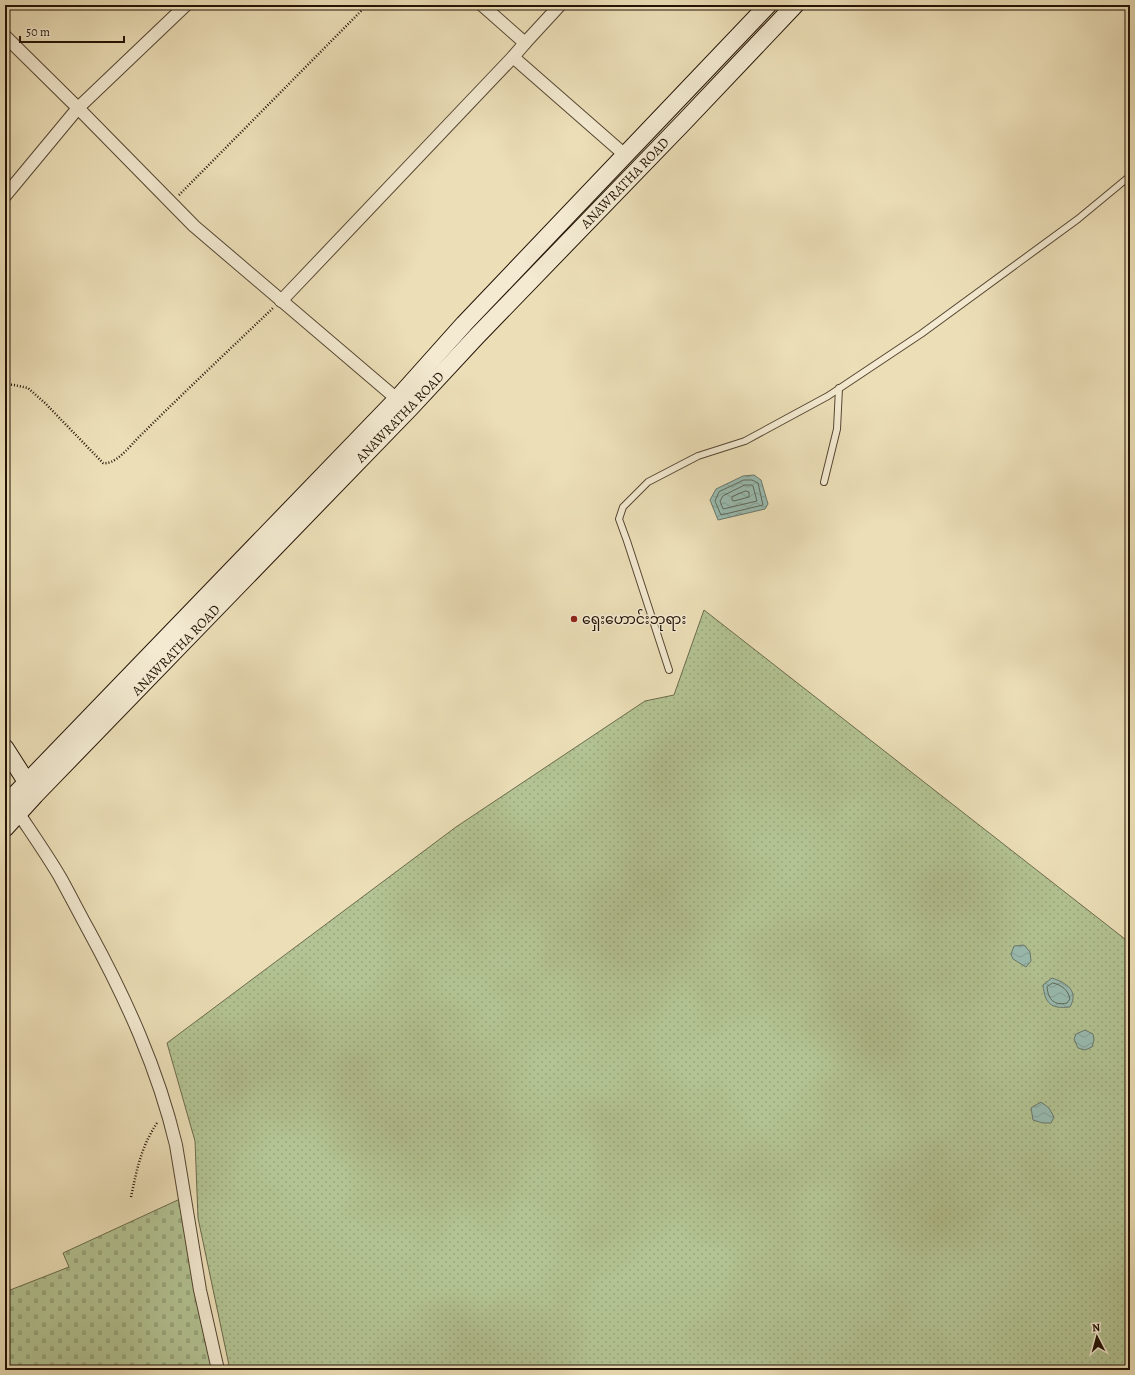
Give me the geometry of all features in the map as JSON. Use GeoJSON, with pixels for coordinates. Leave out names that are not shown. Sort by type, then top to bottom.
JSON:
{"type":"FeatureCollection","features":[{"type":"Feature","properties":{"kind":"main road","name":"ANAWRATHA ROAD"},"geometry":{"type":"LineString","coordinates":[[375,433],[397,399],[464,324],[768,5]]}},
{"type":"Feature","properties":{"kind":"main road","name":"ANAWRATHA ROAD"},"geometry":{"type":"LineString","coordinates":[[5,828],[12,809],[31,789],[375,433],[476,337],[575,236],[795,5]]}},
{"type":"Feature","properties":{"kind":"main road"},"geometry":{"type":"LineString","coordinates":[[656,123],[671,135]]}},
{"type":"Feature","properties":{"kind":"main road"},"geometry":{"type":"LineString","coordinates":[[561,223],[575,236]]}},
{"type":"Feature","properties":{"kind":"main road"},"geometry":{"type":"LineString","coordinates":[[464,324],[476,337]]}},
{"type":"Feature","properties":{"kind":"main road"},"geometry":{"type":"LineString","coordinates":[[5,748],[31,789]]}},
{"type":"Feature","properties":{"kind":"street"},"geometry":{"type":"LineString","coordinates":[[5,196],[78,108],[186,5]]}},
{"type":"Feature","properties":{"kind":"street"},"geometry":{"type":"LineString","coordinates":[[482,5],[525,43]]}},
{"type":"Feature","properties":{"kind":"street"},"geometry":{"type":"LineString","coordinates":[[281,301],[513,57],[560,5]]}},
{"type":"Feature","properties":{"kind":"street"},"geometry":{"type":"LineString","coordinates":[[5,36],[194,226],[220,250],[397,399]]}},
{"type":"Feature","properties":{"kind":"street"},"geometry":{"type":"LineString","coordinates":[[513,57],[625,155]]}},
{"type":"Feature","properties":{"kind":"street"},"geometry":{"type":"LineString","coordinates":[[12,809],[60,878],[110,970],[139,1031],[167,1109],[176,1145],[200,1290],[218,1370]]}},
{"type":"Feature","properties":{"kind":"lane"},"geometry":{"type":"LineString","coordinates":[[669,670],[619,519],[623,507],[648,482],[698,456],[745,441],[839,388],[921,334],[1078,219],[1130,176]]}},
{"type":"Feature","properties":{"kind":"lane"},"geometry":{"type":"LineString","coordinates":[[824,482],[837,429],[839,388]]}},
{"type":"Feature","properties":{"kind":"path"},"geometry":{"type":"LineString","coordinates":[[171,203],[367,5]]}},
{"type":"Feature","properties":{"kind":"path"},"geometry":{"type":"LineString","coordinates":[[5,384],[28,388],[45,403],[94,455],[104,463],[109,463],[123,453],[161,414],[281,301]]}},
{"type":"Feature","properties":{"kind":"path"},"geometry":{"type":"LineString","coordinates":[[131,1197],[140,1155],[149,1136],[167,1109]]}},
{"type":"Feature","properties":{"kind":"green space"},"geometry":{"type":"Polygon","coordinates":[[[704,610],[1130,943],[1130,1370],[230,1370],[198,1218],[195,1141],[167,1043],[456,827],[645,701],[674,695],[704,610]]]}},
{"type":"Feature","properties":{"kind":"green space"},"geometry":{"type":"Polygon","coordinates":[[[180,1199],[212,1370],[5,1370],[5,1292],[69,1267],[63,1253],[180,1199]]]}},
{"type":"Feature","properties":{"kind":"water"},"geometry":{"type":"Polygon","coordinates":[[[754,475],[761,480],[768,504],[765,509],[718,520],[710,500],[716,489],[743,476],[754,475]]]}},
{"type":"Feature","properties":{"kind":"water"},"geometry":{"type":"Polygon","coordinates":[[[1024,945],[1030,952],[1031,961],[1026,967],[1013,959],[1011,954],[1014,946],[1024,945]]]}},
{"type":"Feature","properties":{"kind":"water"},"geometry":{"type":"Polygon","coordinates":[[[1052,978],[1062,982],[1070,988],[1073,996],[1070,1007],[1054,1006],[1047,1001],[1043,985],[1052,978]]]}},
{"type":"Feature","properties":{"kind":"water"},"geometry":{"type":"Polygon","coordinates":[[[1085,1030],[1093,1034],[1094,1040],[1092,1047],[1085,1050],[1078,1048],[1074,1039],[1076,1034],[1085,1030]]]}},
{"type":"Feature","properties":{"kind":"water"},"geometry":{"type":"Polygon","coordinates":[[[1041,1102],[1049,1108],[1054,1117],[1051,1123],[1043,1123],[1033,1120],[1031,1108],[1041,1102]]]}},
{"type":"Feature","properties":{"kind":"place","name":"ရှေးဟောင်းဘုရား"},"geometry":{"type":"Point","coordinates":[574,619]}}]}
